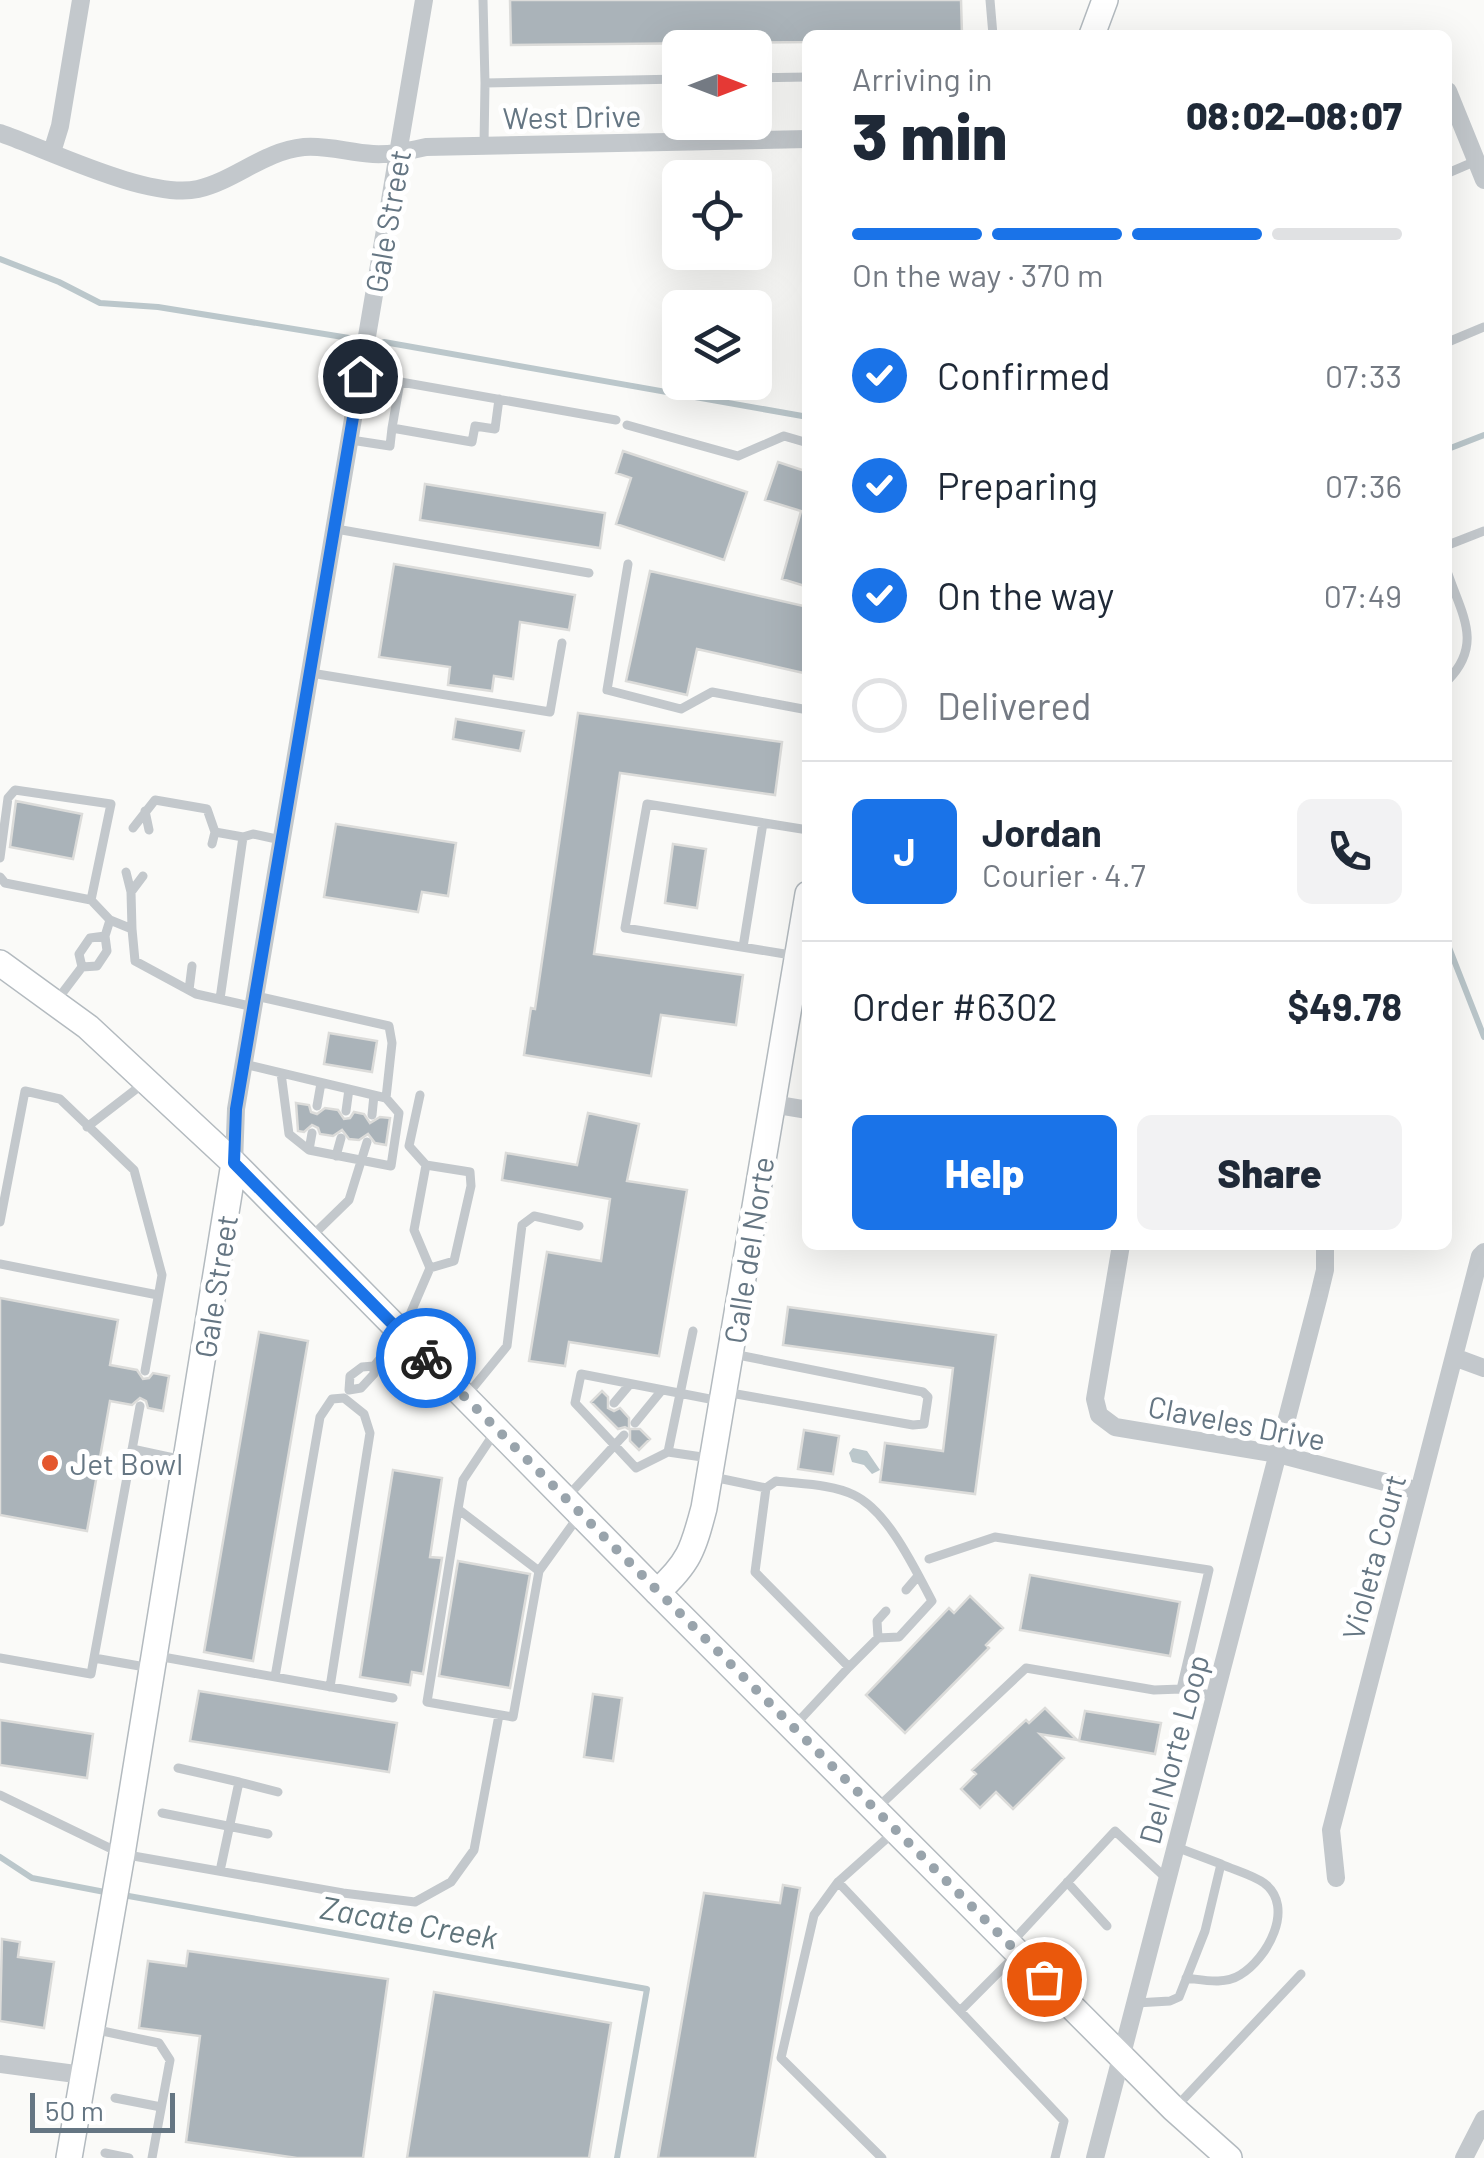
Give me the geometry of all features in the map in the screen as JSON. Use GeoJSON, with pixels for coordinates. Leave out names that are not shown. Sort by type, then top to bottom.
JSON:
{"type":"FeatureCollection","features":[{"type":"Feature","properties":{"kind":"street"},"geometry":{"type":"LineString","coordinates":[[52,152],[82,0]]}},
{"type":"Feature","properties":{"kind":"street","name":"Gale Street"},"geometry":{"type":"LineString","coordinates":[[69,2158],[187,1461],[234,1163],[236,1109],[424,0]]}},
{"type":"Feature","properties":{"kind":"street"},"geometry":{"type":"LineString","coordinates":[[1094,30],[1106,0]]}},
{"type":"Feature","properties":{"kind":"street"},"geometry":{"type":"LineString","coordinates":[[1452,101],[1484,180]]}},
{"type":"Feature","properties":{"kind":"street","name":"West Drive"},"geometry":{"type":"LineString","coordinates":[[0,133],[144,186],[172,191],[213,185],[259,160],[305,147],[373,154],[426,147],[662,136]]}},
{"type":"Feature","properties":{"kind":"street","name":"West Drive"},"geometry":{"type":"LineString","coordinates":[[772,135],[802,138]]}},
{"type":"Feature","properties":{"kind":"street","name":"Calle del Norte"},"geometry":{"type":"LineString","coordinates":[[657,1592],[681,1570],[693,1548],[711,1467],[772,1104],[798,1011],[797,956],[802,928]]}},
{"type":"Feature","properties":{"kind":"street"},"geometry":{"type":"LineString","coordinates":[[0,963],[56,1002],[147,1080],[234,1163],[1174,2110],[1230,2158]]}},
{"type":"Feature","properties":{"kind":"street"},"geometry":{"type":"LineString","coordinates":[[772,1104],[802,1109]]}},
{"type":"Feature","properties":{"kind":"street","name":"Claveles Drive"},"geometry":{"type":"LineString","coordinates":[[1120,1250],[1095,1399],[1100,1414],[1114,1427],[1278,1454],[1419,1491]]}},
{"type":"Feature","properties":{"kind":"street","name":"Del Norte Loop"},"geometry":{"type":"LineString","coordinates":[[1096,2158],[1325,1270],[1325,1250]]}},
{"type":"Feature","properties":{"kind":"street","name":"Violeta Court"},"geometry":{"type":"LineString","coordinates":[[1336,1878],[1331,1830],[1484,1252]]}},
{"type":"Feature","properties":{"kind":"street"},"geometry":{"type":"LineString","coordinates":[[1454,1356],[1484,1368]]}},
{"type":"Feature","properties":{"kind":"street"},"geometry":{"type":"LineString","coordinates":[[0,2064],[83,2074]]}},
{"type":"Feature","properties":{"kind":"street"},"geometry":{"type":"LineString","coordinates":[[1464,2158],[1484,2119]]}},
{"type":"Feature","properties":{"kind":"lane"},"geometry":{"type":"LineString","coordinates":[[483,0],[484,146]]}},
{"type":"Feature","properties":{"kind":"lane"},"geometry":{"type":"LineString","coordinates":[[990,0],[993,30]]}},
{"type":"Feature","properties":{"kind":"lane"},"geometry":{"type":"LineString","coordinates":[[772,77],[802,76]]}},
{"type":"Feature","properties":{"kind":"lane"},"geometry":{"type":"LineString","coordinates":[[485,83],[662,79]]}},
{"type":"Feature","properties":{"kind":"lane"},"geometry":{"type":"LineString","coordinates":[[1452,171],[1476,161]]}},
{"type":"Feature","properties":{"kind":"lane"},"geometry":{"type":"LineString","coordinates":[[1452,340],[1484,328]]}},
{"type":"Feature","properties":{"kind":"lane"},"geometry":{"type":"LineString","coordinates":[[360,376],[616,420]]}},
{"type":"Feature","properties":{"kind":"lane"},"geometry":{"type":"LineString","coordinates":[[351,440],[390,446],[400,382]]}},
{"type":"Feature","properties":{"kind":"lane"},"geometry":{"type":"LineString","coordinates":[[392,428],[472,442],[476,426],[495,429],[500,399]]}},
{"type":"Feature","properties":{"kind":"lane"},"geometry":{"type":"LineString","coordinates":[[628,425],[738,456],[784,436],[802,441]]}},
{"type":"Feature","properties":{"kind":"lane"},"geometry":{"type":"LineString","coordinates":[[336,529],[589,573]]}},
{"type":"Feature","properties":{"kind":"lane"},"geometry":{"type":"LineString","coordinates":[[1452,543],[1484,531]]}},
{"type":"Feature","properties":{"kind":"lane"},"geometry":{"type":"LineString","coordinates":[[628,564],[607,690],[682,709],[712,692],[802,709]]}},
{"type":"Feature","properties":{"kind":"lane"},"geometry":{"type":"LineString","coordinates":[[1452,586],[1470,640],[1463,662],[1452,675]]}},
{"type":"Feature","properties":{"kind":"lane"},"geometry":{"type":"LineString","coordinates":[[311,674],[550,712],[562,642]]}},
{"type":"Feature","properties":{"kind":"lane"},"geometry":{"type":"LineString","coordinates":[[0,858],[8,798],[15,790],[111,804],[91,900]]}},
{"type":"Feature","properties":{"kind":"lane"},"geometry":{"type":"LineString","coordinates":[[134,828],[155,800],[207,809],[213,838],[253,834],[283,840]]}},
{"type":"Feature","properties":{"kind":"lane"},"geometry":{"type":"LineString","coordinates":[[797,956],[625,928],[647,804],[802,829]]}},
{"type":"Feature","properties":{"kind":"lane"},"geometry":{"type":"LineString","coordinates":[[144,811],[150,830]]}},
{"type":"Feature","properties":{"kind":"lane"},"geometry":{"type":"LineString","coordinates":[[743,946],[763,823]]}},
{"type":"Feature","properties":{"kind":"lane"},"geometry":{"type":"LineString","coordinates":[[220,1000],[244,837]]}},
{"type":"Feature","properties":{"kind":"lane"},"geometry":{"type":"LineString","coordinates":[[126,872],[135,961],[188,990],[220,1000],[255,1002],[389,1026],[392,1042],[386,1098]]}},
{"type":"Feature","properties":{"kind":"lane"},"geometry":{"type":"LineString","coordinates":[[0,876],[5,883],[91,900],[110,920],[132,929]]}},
{"type":"Feature","properties":{"kind":"lane"},"geometry":{"type":"LineString","coordinates":[[131,892],[143,876]]}},
{"type":"Feature","properties":{"kind":"lane"},"geometry":{"type":"LineString","coordinates":[[82,967],[98,966],[107,950],[104,936],[110,920]]}},
{"type":"Feature","properties":{"kind":"lane"},"geometry":{"type":"LineString","coordinates":[[56,1002],[82,967],[79,954],[90,938],[104,936]]}},
{"type":"Feature","properties":{"kind":"lane"},"geometry":{"type":"LineString","coordinates":[[188,990],[192,966]]}},
{"type":"Feature","properties":{"kind":"lane"},"geometry":{"type":"LineString","coordinates":[[244,1064],[281,1072],[322,1082],[374,1096],[386,1098],[399,1113],[391,1166],[308,1150],[289,1134],[281,1072]]}},
{"type":"Feature","properties":{"kind":"lane"},"geometry":{"type":"LineString","coordinates":[[86,1127],[147,1080]]}},
{"type":"Feature","properties":{"kind":"lane"},"geometry":{"type":"LineString","coordinates":[[316,1106],[322,1082]]}},
{"type":"Feature","properties":{"kind":"lane"},"geometry":{"type":"LineString","coordinates":[[346,1111],[349,1090]]}},
{"type":"Feature","properties":{"kind":"lane"},"geometry":{"type":"LineString","coordinates":[[0,1222],[25,1091],[60,1099],[134,1170],[162,1275],[145,1371]]}},
{"type":"Feature","properties":{"kind":"lane"},"geometry":{"type":"LineString","coordinates":[[420,1095],[409,1146],[426,1165],[470,1172],[471,1186],[454,1261],[430,1268]]}},
{"type":"Feature","properties":{"kind":"lane"},"geometry":{"type":"LineString","coordinates":[[372,1115],[374,1096]]}},
{"type":"Feature","properties":{"kind":"lane"},"geometry":{"type":"LineString","coordinates":[[308,1150],[312,1133]]}},
{"type":"Feature","properties":{"kind":"lane"},"geometry":{"type":"LineString","coordinates":[[336,1156],[341,1138]]}},
{"type":"Feature","properties":{"kind":"lane"},"geometry":{"type":"LineString","coordinates":[[309,1239],[349,1200],[367,1142]]}},
{"type":"Feature","properties":{"kind":"lane"},"geometry":{"type":"LineString","coordinates":[[346,1394],[350,1376],[362,1367],[374,1366],[402,1334],[430,1268],[414,1230],[426,1165]]}},
{"type":"Feature","properties":{"kind":"lane"},"geometry":{"type":"LineString","coordinates":[[465,1397],[507,1346],[522,1225],[534,1216],[579,1226]]}},
{"type":"Feature","properties":{"kind":"lane"},"geometry":{"type":"LineString","coordinates":[[0,1264],[158,1295]]}},
{"type":"Feature","properties":{"kind":"lane"},"geometry":{"type":"LineString","coordinates":[[668,1452],[692,1332]]}},
{"type":"Feature","properties":{"kind":"lane"},"geometry":{"type":"LineString","coordinates":[[730,1354],[923,1392],[928,1398],[924,1424],[913,1425],[723,1396],[679,1394],[581,1374],[574,1402],[636,1468],[668,1452],[766,1488]]}},
{"type":"Feature","properties":{"kind":"lane"},"geometry":{"type":"LineString","coordinates":[[614,1403],[630,1384]]}},
{"type":"Feature","properties":{"kind":"lane"},"geometry":{"type":"LineString","coordinates":[[635,1424],[662,1390]]}},
{"type":"Feature","properties":{"kind":"lane"},"geometry":{"type":"LineString","coordinates":[[275,1676],[320,1417],[332,1399],[346,1394]]}},
{"type":"Feature","properties":{"kind":"lane"},"geometry":{"type":"LineString","coordinates":[[330,1686],[370,1433],[364,1414],[346,1394]]}},
{"type":"Feature","properties":{"kind":"lane"},"geometry":{"type":"LineString","coordinates":[[0,1658],[91,1674],[140,1406]]}},
{"type":"Feature","properties":{"kind":"lane"},"geometry":{"type":"LineString","coordinates":[[596,1424],[604,1414]]}},
{"type":"Feature","properties":{"kind":"lane"},"geometry":{"type":"LineString","coordinates":[[497,1430],[463,1480],[427,1702],[513,1717],[539,1571],[572,1507],[624,1435]]}},
{"type":"Feature","properties":{"kind":"lane"},"geometry":{"type":"LineString","coordinates":[[132,1449],[187,1461]]}},
{"type":"Feature","properties":{"kind":"lane"},"geometry":{"type":"LineString","coordinates":[[792,1727],[878,1638],[898,1637],[932,1601],[900,1543],[872,1509],[854,1495],[776,1481],[766,1488],[756,1572],[848,1668]]}},
{"type":"Feature","properties":{"kind":"lane"},"geometry":{"type":"LineString","coordinates":[[458,1509],[539,1571]]}},
{"type":"Feature","properties":{"kind":"lane"},"geometry":{"type":"LineString","coordinates":[[929,1559],[996,1537],[1209,1570],[1180,1688]]}},
{"type":"Feature","properties":{"kind":"lane"},"geometry":{"type":"LineString","coordinates":[[906,1590],[918,1576]]}},
{"type":"Feature","properties":{"kind":"lane"},"geometry":{"type":"LineString","coordinates":[[878,1638],[877,1621],[886,1611]]}},
{"type":"Feature","properties":{"kind":"lane"},"geometry":{"type":"LineString","coordinates":[[94,1658],[275,1676],[393,1698]]}},
{"type":"Feature","properties":{"kind":"lane"},"geometry":{"type":"LineString","coordinates":[[875,1810],[1026,1668],[1154,1690],[1180,1688],[1215,1696]]}},
{"type":"Feature","properties":{"kind":"lane"},"geometry":{"type":"LineString","coordinates":[[0,1795],[121,1860],[220,1871],[415,1902],[451,1882],[474,1850],[499,1714]]}},
{"type":"Feature","properties":{"kind":"lane"},"geometry":{"type":"LineString","coordinates":[[178,1768],[278,1792]]}},
{"type":"Feature","properties":{"kind":"lane"},"geometry":{"type":"LineString","coordinates":[[220,1871],[239,1782]]}},
{"type":"Feature","properties":{"kind":"lane"},"geometry":{"type":"LineString","coordinates":[[162,1813],[268,1834]]}},
{"type":"Feature","properties":{"kind":"lane"},"geometry":{"type":"LineString","coordinates":[[882,2158],[781,2058],[814,1915],[838,1882],[896,1831]]}},
{"type":"Feature","properties":{"kind":"lane"},"geometry":{"type":"LineString","coordinates":[[960,2011],[1114,1831],[1168,1880]]}},
{"type":"Feature","properties":{"kind":"lane"},"geometry":{"type":"LineString","coordinates":[[1176,1847],[1262,1881],[1274,1894],[1278,1913],[1275,1933],[1262,1954],[1241,1975],[1222,1982],[1186,1978]]}},
{"type":"Feature","properties":{"kind":"lane"},"geometry":{"type":"LineString","coordinates":[[1136,2003],[1179,1996],[1205,1931],[1221,1864]]}},
{"type":"Feature","properties":{"kind":"lane"},"geometry":{"type":"LineString","coordinates":[[838,1882],[1064,2120],[1055,2158]]}},
{"type":"Feature","properties":{"kind":"lane"},"geometry":{"type":"LineString","coordinates":[[1067,1882],[1108,1926]]}},
{"type":"Feature","properties":{"kind":"lane"},"geometry":{"type":"LineString","coordinates":[[1174,2110],[1301,1974]]}},
{"type":"Feature","properties":{"kind":"lane"},"geometry":{"type":"LineString","coordinates":[[91,2028],[159,2042],[170,2060],[152,2158]]}},
{"type":"Feature","properties":{"kind":"lane"},"geometry":{"type":"LineString","coordinates":[[115,2098],[161,2108]]}},
{"type":"Feature","properties":{"kind":"lane"},"geometry":{"type":"LineString","coordinates":[[104,2154],[129,2158]]}},
{"type":"Feature","properties":{"kind":"shaded area"},"geometry":{"type":"Polygon","coordinates":[[[853,1448],[867,1451],[880,1470],[872,1474],[864,1465],[852,1462],[849,1453],[853,1448]]]}},
{"type":"Feature","properties":{"kind":"building"},"geometry":{"type":"Polygon","coordinates":[[[510,0],[961,0],[962,30],[802,30],[802,42],[772,42],[772,30],[662,30],[662,43],[511,45],[510,0]]]}},
{"type":"Feature","properties":{"kind":"building"},"geometry":{"type":"Polygon","coordinates":[[[623,451],[747,492],[724,560],[616,524],[631,478],[616,473],[623,451]]]}},
{"type":"Feature","properties":{"kind":"building"},"geometry":{"type":"Polygon","coordinates":[[[778,462],[802,470],[802,585],[782,579],[801,511],[765,500],[778,462]]]}},
{"type":"Feature","properties":{"kind":"building"},"geometry":{"type":"Polygon","coordinates":[[[425,484],[605,513],[600,548],[420,520],[425,484]]]}},
{"type":"Feature","properties":{"kind":"building"},"geometry":{"type":"Polygon","coordinates":[[[394,564],[575,595],[569,630],[520,622],[513,679],[494,676],[492,691],[448,685],[450,667],[379,657],[394,564]]]}},
{"type":"Feature","properties":{"kind":"building"},"geometry":{"type":"Polygon","coordinates":[[[650,571],[802,606],[802,673],[697,649],[687,695],[626,681],[650,571]]]}},
{"type":"Feature","properties":{"kind":"building"},"geometry":{"type":"Polygon","coordinates":[[[578,713],[782,742],[775,795],[620,773],[594,954],[743,975],[736,1025],[661,1015],[651,1076],[524,1055],[531,1008],[535,1009],[578,713]]]}},
{"type":"Feature","properties":{"kind":"building"},"geometry":{"type":"Polygon","coordinates":[[[456,719],[524,731],[520,751],[453,739],[456,719]]]}},
{"type":"Feature","properties":{"kind":"building"},"geometry":{"type":"Polygon","coordinates":[[[16,801],[82,814],[73,859],[10,847],[16,801]]]}},
{"type":"Feature","properties":{"kind":"building"},"geometry":{"type":"Polygon","coordinates":[[[336,824],[456,843],[448,896],[422,892],[418,912],[324,897],[336,824]]]}},
{"type":"Feature","properties":{"kind":"building"},"geometry":{"type":"Polygon","coordinates":[[[673,844],[706,849],[697,908],[665,903],[673,844]]]}},
{"type":"Feature","properties":{"kind":"building"},"geometry":{"type":"Polygon","coordinates":[[[329,1033],[377,1041],[372,1072],[324,1064],[329,1033]]]}},
{"type":"Feature","properties":{"kind":"building"},"geometry":{"type":"Polygon","coordinates":[[[296,1103],[309,1105],[311,1112],[317,1114],[325,1108],[338,1110],[344,1119],[354,1112],[364,1114],[370,1123],[380,1117],[390,1118],[386,1145],[375,1143],[368,1134],[359,1140],[349,1139],[342,1130],[333,1136],[320,1134],[312,1125],[304,1132],[298,1131],[296,1103]]]}},
{"type":"Feature","properties":{"kind":"building"},"geometry":{"type":"Polygon","coordinates":[[[588,1113],[639,1124],[627,1181],[687,1190],[659,1356],[569,1342],[565,1366],[529,1361],[547,1252],[601,1261],[610,1199],[502,1180],[506,1153],[577,1165],[588,1113]]]}},
{"type":"Feature","properties":{"kind":"building","name":"Jet Bowl"},"geometry":{"type":"Polygon","coordinates":[[[0,1298],[118,1320],[110,1365],[137,1370],[143,1379],[153,1373],[169,1376],[163,1411],[148,1408],[140,1398],[132,1405],[110,1401],[87,1531],[0,1515],[0,1298]]]}},
{"type":"Feature","properties":{"kind":"building"},"geometry":{"type":"Polygon","coordinates":[[[788,1307],[996,1335],[975,1494],[880,1482],[885,1443],[943,1451],[953,1368],[783,1345],[788,1307]]]}},
{"type":"Feature","properties":{"kind":"building"},"geometry":{"type":"Polygon","coordinates":[[[259,1332],[308,1341],[253,1661],[204,1652],[259,1332]]]}},
{"type":"Feature","properties":{"kind":"building"},"geometry":{"type":"Polygon","coordinates":[[[602,1391],[608,1397],[608,1408],[620,1408],[629,1418],[629,1429],[640,1429],[650,1439],[639,1450],[630,1441],[630,1430],[618,1429],[591,1402],[602,1391]]]}},
{"type":"Feature","properties":{"kind":"building"},"geometry":{"type":"Polygon","coordinates":[[[804,1430],[839,1436],[833,1474],[798,1469],[804,1430]]]}},
{"type":"Feature","properties":{"kind":"building"},"geometry":{"type":"Polygon","coordinates":[[[393,1470],[442,1478],[430,1557],[442,1558],[423,1674],[412,1672],[410,1685],[360,1677],[393,1470]]]}},
{"type":"Feature","properties":{"kind":"building"},"geometry":{"type":"Polygon","coordinates":[[[458,1561],[530,1574],[510,1688],[439,1676],[458,1561]]]}},
{"type":"Feature","properties":{"kind":"building"},"geometry":{"type":"Polygon","coordinates":[[[1030,1575],[1180,1602],[1170,1656],[1020,1630],[1030,1575]]]}},
{"type":"Feature","properties":{"kind":"building"},"geometry":{"type":"Polygon","coordinates":[[[970,1596],[1003,1628],[986,1645],[989,1648],[905,1733],[866,1695],[949,1608],[954,1613],[970,1596]]]}},
{"type":"Feature","properties":{"kind":"building"},"geometry":{"type":"Polygon","coordinates":[[[199,1691],[397,1723],[389,1772],[190,1741],[199,1691]]]}},
{"type":"Feature","properties":{"kind":"building"},"geometry":{"type":"Polygon","coordinates":[[[593,1694],[622,1698],[613,1761],[584,1757],[593,1694]]]}},
{"type":"Feature","properties":{"kind":"building"},"geometry":{"type":"Polygon","coordinates":[[[1045,1708],[1077,1740],[1040,1734],[1064,1758],[1013,1809],[996,1792],[980,1808],[961,1789],[976,1774],[972,1770],[1026,1720],[1029,1723],[1045,1708]]]}},
{"type":"Feature","properties":{"kind":"building"},"geometry":{"type":"Polygon","coordinates":[[[1085,1711],[1161,1723],[1155,1754],[1079,1741],[1085,1711]]]}},
{"type":"Feature","properties":{"kind":"building"},"geometry":{"type":"Polygon","coordinates":[[[0,1720],[93,1734],[87,1778],[0,1765],[0,1720]]]}},
{"type":"Feature","properties":{"kind":"building"},"geometry":{"type":"Polygon","coordinates":[[[783,1885],[800,1888],[755,2158],[658,2158],[704,1893],[780,1903],[783,1885]]]}},
{"type":"Feature","properties":{"kind":"building"},"geometry":{"type":"Polygon","coordinates":[[[2,1939],[20,1942],[18,1957],[54,1962],[44,2028],[0,2021],[2,1939]]]}},
{"type":"Feature","properties":{"kind":"building"},"geometry":{"type":"Polygon","coordinates":[[[188,1951],[388,1979],[363,2158],[297,2158],[186,2142],[200,2036],[139,2028],[148,1961],[186,1966],[188,1951]]]}},
{"type":"Feature","properties":{"kind":"building"},"geometry":{"type":"Polygon","coordinates":[[[434,1992],[611,2023],[589,2158],[407,2158],[434,1992]]]}},
{"type":"Feature","properties":{"kind":"waterway"},"geometry":{"type":"LineString","coordinates":[[0,259],[100,303],[158,307],[349,338]]}},
{"type":"Feature","properties":{"kind":"waterway"},"geometry":{"type":"LineString","coordinates":[[384,342],[802,416]]}},
{"type":"Feature","properties":{"kind":"waterway"},"geometry":{"type":"LineString","coordinates":[[1452,447],[1484,435]]}},
{"type":"Feature","properties":{"kind":"waterway"},"geometry":{"type":"LineString","coordinates":[[1452,955],[1484,1037]]}},
{"type":"Feature","properties":{"kind":"waterway","name":"Zacate Creek"},"geometry":{"type":"LineString","coordinates":[[0,1857],[32,1878],[110,1893]]}},
{"type":"Feature","properties":{"kind":"waterway","name":"Zacate Creek"},"geometry":{"type":"LineString","coordinates":[[123,1895],[647,1989],[617,2158]]}},
{"type":"Feature","properties":{"kind":"way so far"},"geometry":{"type":"LineString","coordinates":[[426,1358],[1044,1979]]}},
{"type":"Feature","properties":{"kind":"place","name":"Jet Bowl"},"geometry":{"type":"Point","coordinates":[50,1463]}},
{"type":"Feature","properties":{"kind":"route"},"geometry":{"type":"LineString","coordinates":[[360,376],[236,1109],[234,1163],[426,1358]]}}]}
